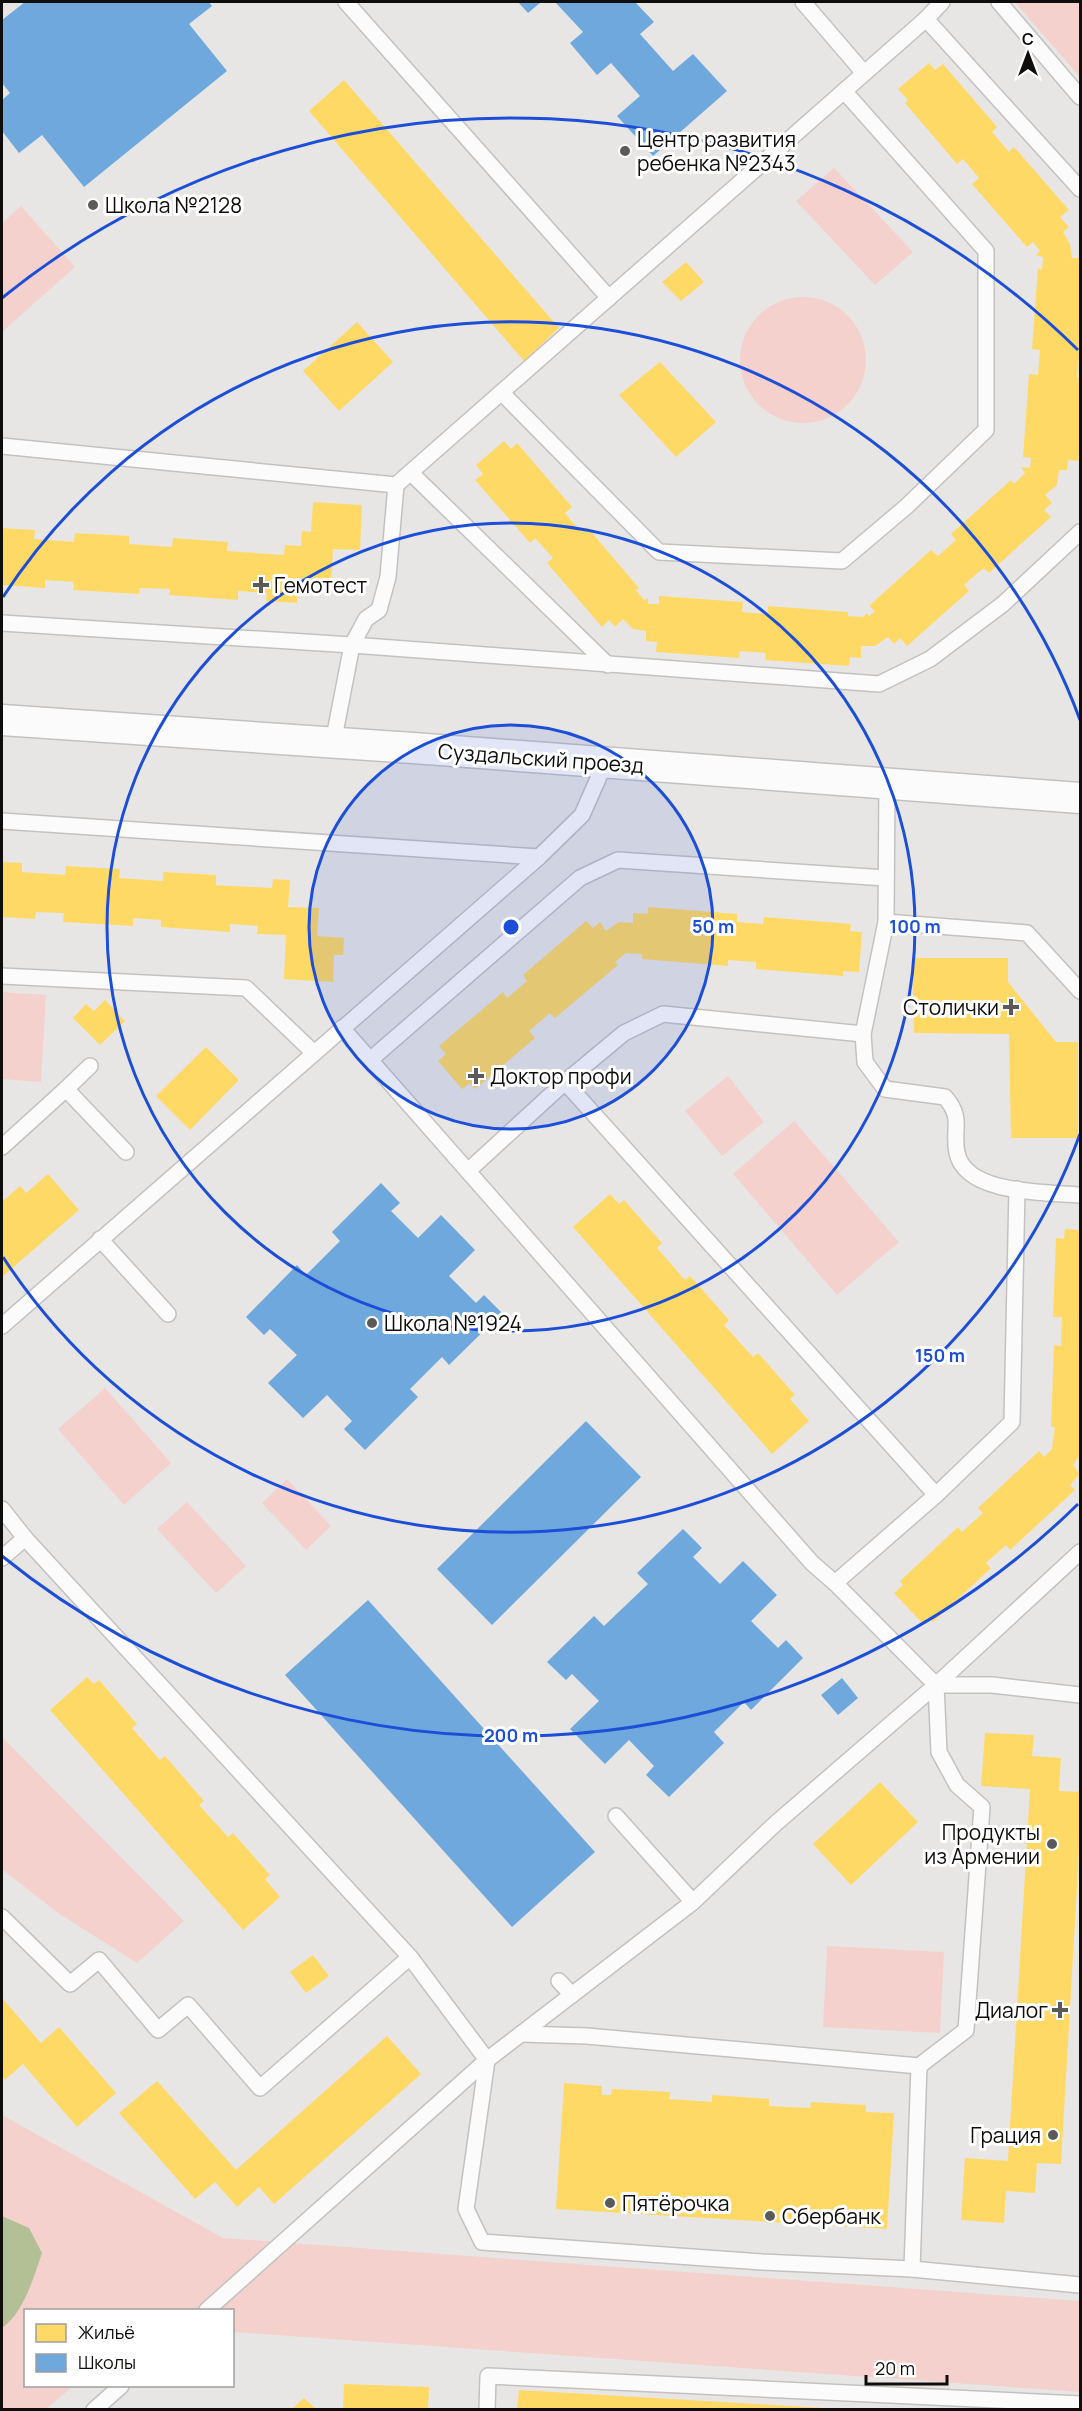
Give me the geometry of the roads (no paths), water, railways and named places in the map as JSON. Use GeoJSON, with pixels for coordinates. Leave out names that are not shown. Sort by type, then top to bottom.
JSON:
{"type":"FeatureCollection","features":[{"type":"Feature","properties":{"kind":"street","name":"Суздальский проезд"},"geometry":{"type":"LineString","coordinates":[[2,720],[1080,798]]}},
{"type":"Feature","properties":{"kind":"lane"},"geometry":{"type":"LineString","coordinates":[[346,2],[609,298]]}},
{"type":"Feature","properties":{"kind":"lane"},"geometry":{"type":"LineString","coordinates":[[803,2],[864,73]]}},
{"type":"Feature","properties":{"kind":"lane"},"geometry":{"type":"LineString","coordinates":[[2,446],[396,485],[926,19],[942,2]]}},
{"type":"Feature","properties":{"kind":"lane"},"geometry":{"type":"LineString","coordinates":[[999,2],[1080,97]]}},
{"type":"Feature","properties":{"kind":"lane"},"geometry":{"type":"LineString","coordinates":[[926,19],[1080,189]]}},
{"type":"Feature","properties":{"kind":"lane"},"geometry":{"type":"LineString","coordinates":[[501,393],[659,552],[842,561],[907,506],[986,430],[986,251],[844,91]]}},
{"type":"Feature","properties":{"kind":"lane"},"geometry":{"type":"LineString","coordinates":[[411,473],[608,665]]}},
{"type":"Feature","properties":{"kind":"lane"},"geometry":{"type":"LineString","coordinates":[[333,743],[352,645],[366,619],[379,610],[388,577],[396,485]]}},
{"type":"Feature","properties":{"kind":"lane"},"geometry":{"type":"LineString","coordinates":[[2,623],[352,645],[879,684],[930,659],[1003,604],[1080,532]]}},
{"type":"Feature","properties":{"kind":"lane"},"geometry":{"type":"LineString","coordinates":[[2,1326],[539,857],[582,815],[605,763]]}},
{"type":"Feature","properties":{"kind":"lane"},"geometry":{"type":"LineString","coordinates":[[887,783],[886,922],[863,1035],[866,1062],[885,1089],[945,1097],[956,1110],[957,1155],[970,1175],[992,1185],[1080,1195]]}},
{"type":"Feature","properties":{"kind":"lane"},"geometry":{"type":"LineString","coordinates":[[2,821],[539,857]]}},
{"type":"Feature","properties":{"kind":"lane"},"geometry":{"type":"LineString","coordinates":[[370,1060],[580,878],[618,860],[886,878]]}},
{"type":"Feature","properties":{"kind":"lane"},"geometry":{"type":"LineString","coordinates":[[886,922],[1027,933],[1080,991]]}},
{"type":"Feature","properties":{"kind":"lane"},"geometry":{"type":"LineString","coordinates":[[2,976],[246,988],[314,1053]]}},
{"type":"Feature","properties":{"kind":"lane"},"geometry":{"type":"LineString","coordinates":[[469,1170],[565,1082],[624,1033],[663,1014],[863,1035]]}},
{"type":"Feature","properties":{"kind":"lane"},"geometry":{"type":"LineString","coordinates":[[342,1028],[812,1563],[835,1583],[936,1685],[939,1752],[957,1785],[982,1807],[966,2030],[919,2066],[599,2037],[521,2034]]}},
{"type":"Feature","properties":{"kind":"lane"},"geometry":{"type":"LineString","coordinates":[[2,1147],[90,1066]]}},
{"type":"Feature","properties":{"kind":"lane"},"geometry":{"type":"LineString","coordinates":[[565,1082],[936,1495]]}},
{"type":"Feature","properties":{"kind":"lane"},"geometry":{"type":"LineString","coordinates":[[66,1089],[126,1152]]}},
{"type":"Feature","properties":{"kind":"lane"},"geometry":{"type":"LineString","coordinates":[[835,1583],[936,1495],[1012,1422],[1017,1189]]}},
{"type":"Feature","properties":{"kind":"lane"},"geometry":{"type":"LineString","coordinates":[[100,1239],[168,1314]]}},
{"type":"Feature","properties":{"kind":"lane"},"geometry":{"type":"LineString","coordinates":[[2,1509],[25,1538],[410,1957],[487,2060],[466,2209],[482,2242],[762,2262],[912,2269],[1080,2285]]}},
{"type":"Feature","properties":{"kind":"lane"},"geometry":{"type":"LineString","coordinates":[[2,1558],[25,1538]]}},
{"type":"Feature","properties":{"kind":"lane"},"geometry":{"type":"LineString","coordinates":[[208,2309],[487,2060],[693,1902],[774,1824],[936,1685],[1080,1552]]}},
{"type":"Feature","properties":{"kind":"lane"},"geometry":{"type":"LineString","coordinates":[[936,1685],[992,1685],[1080,1695]]}},
{"type":"Feature","properties":{"kind":"lane"},"geometry":{"type":"LineString","coordinates":[[616,1816],[693,1902]]}},
{"type":"Feature","properties":{"kind":"lane"},"geometry":{"type":"LineString","coordinates":[[2,1917],[69,1984],[99,1960],[158,2030],[188,2004],[260,2088],[410,1957]]}},
{"type":"Feature","properties":{"kind":"lane"},"geometry":{"type":"LineString","coordinates":[[559,1981],[572,1995]]}},
{"type":"Feature","properties":{"kind":"lane"},"geometry":{"type":"LineString","coordinates":[[912,2269],[919,2066]]}},
{"type":"Feature","properties":{"kind":"lane"},"geometry":{"type":"LineString","coordinates":[[487,2409],[488,2376],[896,2402],[1080,2404]]}},
{"type":"Feature","properties":{"kind":"lane"},"geometry":{"type":"LineString","coordinates":[[94,2409],[119,2387]]}},
{"type":"Feature","properties":{"kind":"place","name":"Центр развития ребенка №2343"},"geometry":{"type":"Point","coordinates":[625,151]}},
{"type":"Feature","properties":{"kind":"place","name":"Школа №2128"},"geometry":{"type":"Point","coordinates":[93,205]}},
{"type":"Feature","properties":{"kind":"place","name":"Гемотест"},"geometry":{"type":"Point","coordinates":[261,585]}},
{"type":"Feature","properties":{"kind":"place","name":"Столички"},"geometry":{"type":"Point","coordinates":[1011,1007]}},
{"type":"Feature","properties":{"kind":"place","name":"Доктор профи"},"geometry":{"type":"Point","coordinates":[476,1076]}},
{"type":"Feature","properties":{"kind":"place","name":"Школа №1924"},"geometry":{"type":"Point","coordinates":[372,1323]}},
{"type":"Feature","properties":{"kind":"place","name":"Продукты из Армении"},"geometry":{"type":"Point","coordinates":[1052,1844]}},
{"type":"Feature","properties":{"kind":"place","name":"Диалог"},"geometry":{"type":"Point","coordinates":[1060,2010]}},
{"type":"Feature","properties":{"kind":"place","name":"Грация"},"geometry":{"type":"Point","coordinates":[1053,2135]}},
{"type":"Feature","properties":{"kind":"place","name":"Пятёрочка"},"geometry":{"type":"Point","coordinates":[610,2203]}},
{"type":"Feature","properties":{"kind":"place","name":"Сбербанк"},"geometry":{"type":"Point","coordinates":[770,2216]}}]}
